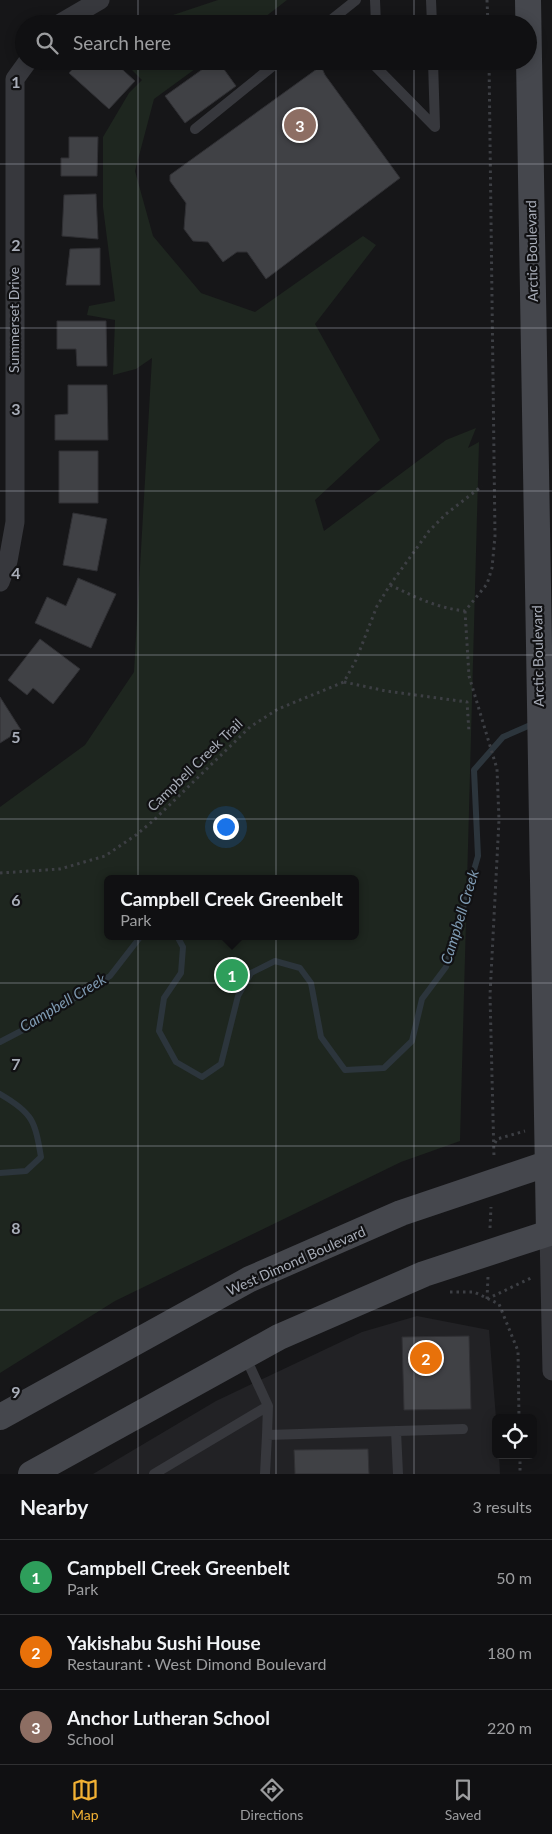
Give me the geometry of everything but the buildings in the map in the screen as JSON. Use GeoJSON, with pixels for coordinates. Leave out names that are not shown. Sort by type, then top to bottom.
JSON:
{"type":"FeatureCollection","features":[{"type":"Feature","properties":{"kind":"main road","name":"Arctic Boulevard"},"geometry":{"type":"LineString","coordinates":[[528,0],[528,15]]}},
{"type":"Feature","properties":{"kind":"main road","name":"Arctic Boulevard"},"geometry":{"type":"LineString","coordinates":[[529,70],[538,663],[541,792],[547,858],[550,1233]]}},
{"type":"Feature","properties":{"kind":"main road","name":"West Dimond Boulevard"},"geometry":{"type":"LineString","coordinates":[[0,1417],[250,1279],[402,1213],[550,1163]]}},
{"type":"Feature","properties":{"kind":"main road"},"geometry":{"type":"LineString","coordinates":[[31,1474],[278,1336],[424,1274],[550,1233]]}},
{"type":"Feature","properties":{"kind":"street"},"geometry":{"type":"LineString","coordinates":[[74,15],[100,0]]}},
{"type":"Feature","properties":{"kind":"street","name":"Summerset Drive"},"geometry":{"type":"LineString","coordinates":[[0,582],[8,561],[15,522],[7,432],[14,79],[21,70]]}},
{"type":"Feature","properties":{"kind":"street","name":"Arctic Boulevard"},"geometry":{"type":"LineString","coordinates":[[550,1233],[552,1371]]}},
{"type":"Feature","properties":{"kind":"lane"},"geometry":{"type":"LineString","coordinates":[[337,15],[356,0]]}},
{"type":"Feature","properties":{"kind":"lane"},"geometry":{"type":"LineString","coordinates":[[375,0],[376,15]]}},
{"type":"Feature","properties":{"kind":"lane"},"geometry":{"type":"LineString","coordinates":[[431,0],[432,15]]}},
{"type":"Feature","properties":{"kind":"lane"},"geometry":{"type":"LineString","coordinates":[[195,129],[268,70]]}},
{"type":"Feature","properties":{"kind":"lane"},"geometry":{"type":"LineString","coordinates":[[379,70],[435,127],[433,70]]}},
{"type":"Feature","properties":{"kind":"lane"},"geometry":{"type":"LineString","coordinates":[[245,1355],[268,1406],[265,1474]]}},
{"type":"Feature","properties":{"kind":"lane"},"geometry":{"type":"LineString","coordinates":[[154,1474],[268,1406]]}},
{"type":"Feature","properties":{"kind":"lane"},"geometry":{"type":"LineString","coordinates":[[267,1435],[463,1429]]}},
{"type":"Feature","properties":{"kind":"lane"},"geometry":{"type":"LineString","coordinates":[[396,1431],[398,1474]]}},
{"type":"Feature","properties":{"kind":"path"},"geometry":{"type":"LineString","coordinates":[[487,0],[488,15]]}},
{"type":"Feature","properties":{"kind":"path"},"geometry":{"type":"LineString","coordinates":[[486,1299],[494,1146],[490,995],[499,820],[497,769],[469,676],[465,610],[487,584],[492,568],[495,536],[489,70]]}},
{"type":"Feature","properties":{"kind":"path"},"geometry":{"type":"LineString","coordinates":[[469,732],[467,702],[386,691],[344,682],[356,660],[377,606],[390,585],[429,531],[446,514],[482,486]]}},
{"type":"Feature","properties":{"kind":"path"},"geometry":{"type":"LineString","coordinates":[[390,585],[428,603],[446,609],[465,610]]}},
{"type":"Feature","properties":{"kind":"path","name":"Campbell Creek Trail"},"geometry":{"type":"LineString","coordinates":[[0,872],[60,869],[105,856],[154,820],[250,727],[278,709],[344,682]]}},
{"type":"Feature","properties":{"kind":"path"},"geometry":{"type":"LineString","coordinates":[[494,1146],[497,1139],[548,1125]]}},
{"type":"Feature","properties":{"kind":"path"},"geometry":{"type":"LineString","coordinates":[[486,1299],[550,1269]]}},
{"type":"Feature","properties":{"kind":"path"},"geometry":{"type":"LineString","coordinates":[[486,1299],[499,1304],[518,1351],[519,1414]]}},
{"type":"Feature","properties":{"kind":"path"},"geometry":{"type":"LineString","coordinates":[[520,1459],[520,1474]]}},
{"type":"Feature","properties":{"kind":"shaded area"},"geometry":{"type":"Polygon","coordinates":[[[218,0],[287,0],[268,15],[173,15],[218,0]]]}},
{"type":"Feature","properties":{"kind":"shaded area"},"geometry":{"type":"Polygon","coordinates":[[[132,70],[194,70],[154,99],[135,171],[153,236],[201,293],[255,312],[363,236],[376,245],[315,324],[380,440],[315,500],[324,531],[446,440],[476,428],[468,448],[479,442],[460,1141],[401,1162],[115,1301],[0,1373],[0,807],[85,745],[134,672],[152,358],[136,369],[113,375],[115,320],[87,315],[89,306],[115,301],[103,207],[103,137],[129,93],[142,80],[132,70]]]}},
{"type":"Feature","properties":{"kind":"shaded area"},"geometry":{"type":"Polygon","coordinates":[[[417,1316],[489,1330],[496,1414],[492,1414],[492,1459],[499,1459],[500,1474],[93,1474],[216,1401],[362,1332],[417,1316]]]}},
{"type":"Feature","properties":{"kind":"waterway","name":"Campbell Creek"},"geometry":{"type":"LineString","coordinates":[[179,940],[183,947],[181,973],[164,998],[159,1031],[176,1062],[202,1077],[221,1064],[238,996],[251,973],[275,961],[300,968],[311,983],[321,1037],[345,1070],[384,1068],[412,1041],[422,999],[446,967],[478,856],[474,770],[503,737],[535,723]]}},
{"type":"Feature","properties":{"kind":"waterway","name":"Campbell Creek"},"geometry":{"type":"LineString","coordinates":[[0,1042],[23,1030],[110,976],[138,940]]}},
{"type":"Feature","properties":{"kind":"waterway","name":"Campbell Creek"},"geometry":{"type":"LineString","coordinates":[[0,1094],[19,1107],[31,1119],[37,1135],[41,1157],[26,1171],[0,1173]]}},
{"type":"Feature","properties":{"kind":"place","name":"Anchor Lutheran School"},"geometry":{"type":"Point","coordinates":[300,125]}},
{"type":"Feature","properties":{"kind":"place","name":"Campbell Creek Greenbelt"},"geometry":{"type":"Point","coordinates":[232,975]}},
{"type":"Feature","properties":{"kind":"place","name":"Yakishabu Sushi House"},"geometry":{"type":"Point","coordinates":[426,1358]}}]}
